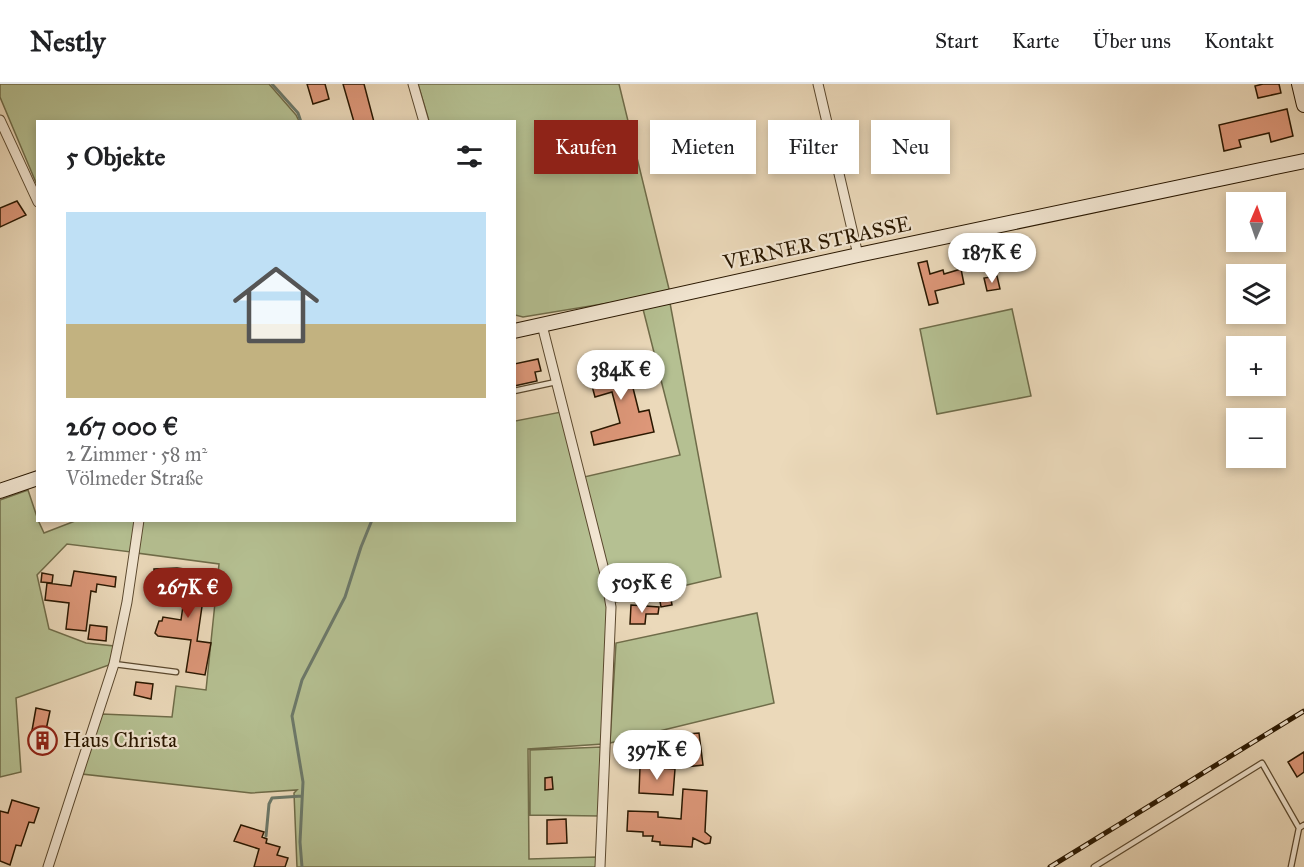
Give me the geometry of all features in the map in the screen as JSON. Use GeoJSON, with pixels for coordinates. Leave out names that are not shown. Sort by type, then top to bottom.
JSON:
{"type":"FeatureCollection","features":[{"type":"Feature","properties":{"kind":"street"},"geometry":{"type":"LineString","coordinates":[[413,84],[423,120]]}},
{"type":"Feature","properties":{"kind":"street"},"geometry":{"type":"LineString","coordinates":[[818,84],[858,255]]}},
{"type":"Feature","properties":{"kind":"street"},"geometry":{"type":"LineString","coordinates":[[1299,84],[1304,105]]}},
{"type":"Feature","properties":{"kind":"street"},"geometry":{"type":"LineString","coordinates":[[0,120],[36,198]]}},
{"type":"Feature","properties":{"kind":"street","name":"VERNER STRASSE"},"geometry":{"type":"LineString","coordinates":[[516,331],[858,255],[1304,161]]}},
{"type":"Feature","properties":{"kind":"street"},"geometry":{"type":"LineString","coordinates":[[542,326],[606,578],[611,607],[600,867]]}},
{"type":"Feature","properties":{"kind":"street"},"geometry":{"type":"LineString","coordinates":[[0,491],[36,479]]}},
{"type":"Feature","properties":{"kind":"street"},"geometry":{"type":"LineString","coordinates":[[48,867],[114,664],[127,602],[139,522]]}},
{"type":"Feature","properties":{"kind":"lane"},"geometry":{"type":"LineString","coordinates":[[516,391],[556,382]]}},
{"type":"Feature","properties":{"kind":"lane"},"geometry":{"type":"LineString","coordinates":[[114,664],[176,672]]}},
{"type":"Feature","properties":{"kind":"lane"},"geometry":{"type":"LineString","coordinates":[[1094,867],[1262,763],[1301,826],[1291,867]]}},
{"type":"Feature","properties":{"kind":"green space"},"geometry":{"type":"Polygon","coordinates":[[[0,84],[269,84],[298,120],[36,120],[36,183],[0,97],[0,84]]]}},
{"type":"Feature","properties":{"kind":"green space"},"geometry":{"type":"Polygon","coordinates":[[[418,84],[619,84],[628,120],[534,120],[534,174],[638,174],[638,162],[670,293],[523,317],[516,315],[516,120],[429,120],[418,84]]]}},
{"type":"Feature","properties":{"kind":"green space"},"geometry":{"type":"Polygon","coordinates":[[[670,303],[721,577],[615,602],[584,477],[680,455],[643,309],[670,303]]]}},
{"type":"Feature","properties":{"kind":"green space"},"geometry":{"type":"Polygon","coordinates":[[[1012,309],[1031,396],[937,414],[920,329],[1012,309]]]}},
{"type":"Feature","properties":{"kind":"green space"},"geometry":{"type":"Polygon","coordinates":[[[561,412],[604,578],[609,609],[603,744],[528,749],[529,859],[597,857],[597,867],[297,867],[294,793],[297,790],[251,793],[82,774],[102,714],[172,717],[176,686],[206,690],[219,564],[137,553],[142,522],[516,522],[516,421],[561,412]]]}},
{"type":"Feature","properties":{"kind":"green space"},"geometry":{"type":"Polygon","coordinates":[[[28,490],[36,514],[36,522],[39,522],[44,533],[72,522],[136,522],[131,552],[67,544],[37,575],[49,629],[86,643],[114,646],[109,665],[16,698],[21,772],[0,777],[0,500],[28,490]]]}},
{"type":"Feature","properties":{"kind":"green space"},"geometry":{"type":"Polygon","coordinates":[[[757,613],[774,703],[610,743],[616,643],[757,613]]]}},
{"type":"Feature","properties":{"kind":"green space"},"geometry":{"type":"Polygon","coordinates":[[[602,747],[600,816],[530,815],[530,750],[602,747]]]}},
{"type":"Feature","properties":{"kind":"building"},"geometry":{"type":"Polygon","coordinates":[[[307,84],[325,84],[329,99],[313,104],[307,84]]]}},
{"type":"Feature","properties":{"kind":"building"},"geometry":{"type":"Polygon","coordinates":[[[343,84],[364,84],[373,120],[353,120],[343,84]]]}},
{"type":"Feature","properties":{"kind":"building"},"geometry":{"type":"Polygon","coordinates":[[[1279,84],[1281,93],[1258,98],[1255,86],[1279,84]]]}},
{"type":"Feature","properties":{"kind":"building"},"geometry":{"type":"Polygon","coordinates":[[[1287,109],[1293,136],[1271,142],[1269,133],[1239,140],[1241,147],[1224,151],[1219,125],[1287,109]]]}},
{"type":"Feature","properties":{"kind":"building"},"geometry":{"type":"Polygon","coordinates":[[[17,201],[26,215],[0,227],[0,208],[17,201]]]}},
{"type":"Feature","properties":{"kind":"building"},"geometry":{"type":"Polygon","coordinates":[[[927,261],[930,274],[943,270],[944,274],[961,269],[964,284],[935,291],[938,303],[929,305],[918,263],[927,261]]]}},
{"type":"Feature","properties":{"kind":"building"},"geometry":{"type":"Polygon","coordinates":[[[997,276],[1000,289],[987,291],[984,278],[997,276]]]}},
{"type":"Feature","properties":{"kind":"building"},"geometry":{"type":"Polygon","coordinates":[[[538,359],[541,371],[535,372],[537,381],[516,386],[516,364],[538,359]]]}},
{"type":"Feature","properties":{"kind":"building"},"geometry":{"type":"Polygon","coordinates":[[[639,360],[640,366],[651,363],[653,371],[630,376],[639,412],[649,410],[654,432],[594,445],[591,432],[620,423],[612,392],[595,397],[588,371],[639,360]]]}},
{"type":"Feature","properties":{"kind":"building"},"geometry":{"type":"Polygon","coordinates":[[[177,568],[207,572],[197,641],[211,643],[205,675],[186,672],[191,640],[158,636],[155,633],[163,617],[181,620],[187,578],[154,573],[154,569],[177,568]]]}},
{"type":"Feature","properties":{"kind":"building"},"geometry":{"type":"Polygon","coordinates":[[[74,571],[116,577],[115,587],[97,584],[96,592],[91,591],[86,631],[66,629],[69,603],[45,600],[47,583],[71,586],[74,571]]]}},
{"type":"Feature","properties":{"kind":"building"},"geometry":{"type":"Polygon","coordinates":[[[42,573],[53,575],[52,583],[41,582],[42,573]]]}},
{"type":"Feature","properties":{"kind":"building"},"geometry":{"type":"Polygon","coordinates":[[[670,594],[672,605],[661,607],[659,596],[670,594]]]}},
{"type":"Feature","properties":{"kind":"building"},"geometry":{"type":"Polygon","coordinates":[[[631,605],[659,607],[658,614],[646,614],[645,624],[630,624],[631,605]]]}},
{"type":"Feature","properties":{"kind":"building"},"geometry":{"type":"Polygon","coordinates":[[[90,625],[107,627],[106,641],[88,639],[90,625]]]}},
{"type":"Feature","properties":{"kind":"building"},"geometry":{"type":"Polygon","coordinates":[[[136,682],[153,684],[151,699],[134,695],[136,682]]]}},
{"type":"Feature","properties":{"kind":"building"},"geometry":{"type":"Polygon","coordinates":[[[36,708],[50,711],[46,730],[51,731],[48,750],[33,748],[35,736],[31,736],[36,708]]]}},
{"type":"Feature","properties":{"kind":"building"},"geometry":{"type":"Polygon","coordinates":[[[699,733],[703,765],[677,768],[674,735],[699,733]]]}},
{"type":"Feature","properties":{"kind":"building"},"geometry":{"type":"Polygon","coordinates":[[[1304,752],[1304,772],[1297,777],[1288,762],[1304,752]]]}},
{"type":"Feature","properties":{"kind":"building"},"geometry":{"type":"Polygon","coordinates":[[[640,767],[675,769],[673,795],[639,793],[640,767]]]}},
{"type":"Feature","properties":{"kind":"building"},"geometry":{"type":"Polygon","coordinates":[[[552,777],[553,789],[545,790],[545,778],[552,777]]]}},
{"type":"Feature","properties":{"kind":"building"},"geometry":{"type":"Polygon","coordinates":[[[683,789],[707,791],[705,832],[711,837],[710,843],[705,844],[693,838],[692,847],[660,845],[660,842],[652,841],[653,836],[643,836],[643,832],[627,831],[628,811],[658,812],[658,817],[681,819],[683,789]]]}},
{"type":"Feature","properties":{"kind":"building"},"geometry":{"type":"Polygon","coordinates":[[[12,800],[39,808],[34,823],[29,822],[21,846],[16,845],[10,865],[0,861],[0,811],[8,813],[12,800]]]}},
{"type":"Feature","properties":{"kind":"building"},"geometry":{"type":"Polygon","coordinates":[[[566,819],[567,843],[547,844],[547,820],[566,819]]]}},
{"type":"Feature","properties":{"kind":"building"},"geometry":{"type":"Polygon","coordinates":[[[241,825],[264,832],[262,837],[267,839],[266,843],[280,847],[277,855],[288,858],[285,867],[254,867],[259,849],[234,841],[241,825]]]}},
{"type":"Feature","properties":{"kind":"waterway"},"geometry":{"type":"LineString","coordinates":[[272,84],[298,113],[300,120]]}},
{"type":"Feature","properties":{"kind":"waterway"},"geometry":{"type":"LineString","coordinates":[[302,867],[300,842],[303,782],[292,716],[302,680],[345,597],[371,522]]}},
{"type":"Feature","properties":{"kind":"waterway"},"geometry":{"type":"LineString","coordinates":[[266,836],[269,804],[272,798],[302,796]]}},
{"type":"Feature","properties":{"kind":"railway"},"geometry":{"type":"LineString","coordinates":[[1050,867],[1304,711]]}},
{"type":"Feature","properties":{"kind":"place","name":"Haus Christa"},"geometry":{"type":"Point","coordinates":[42,740]}}]}
